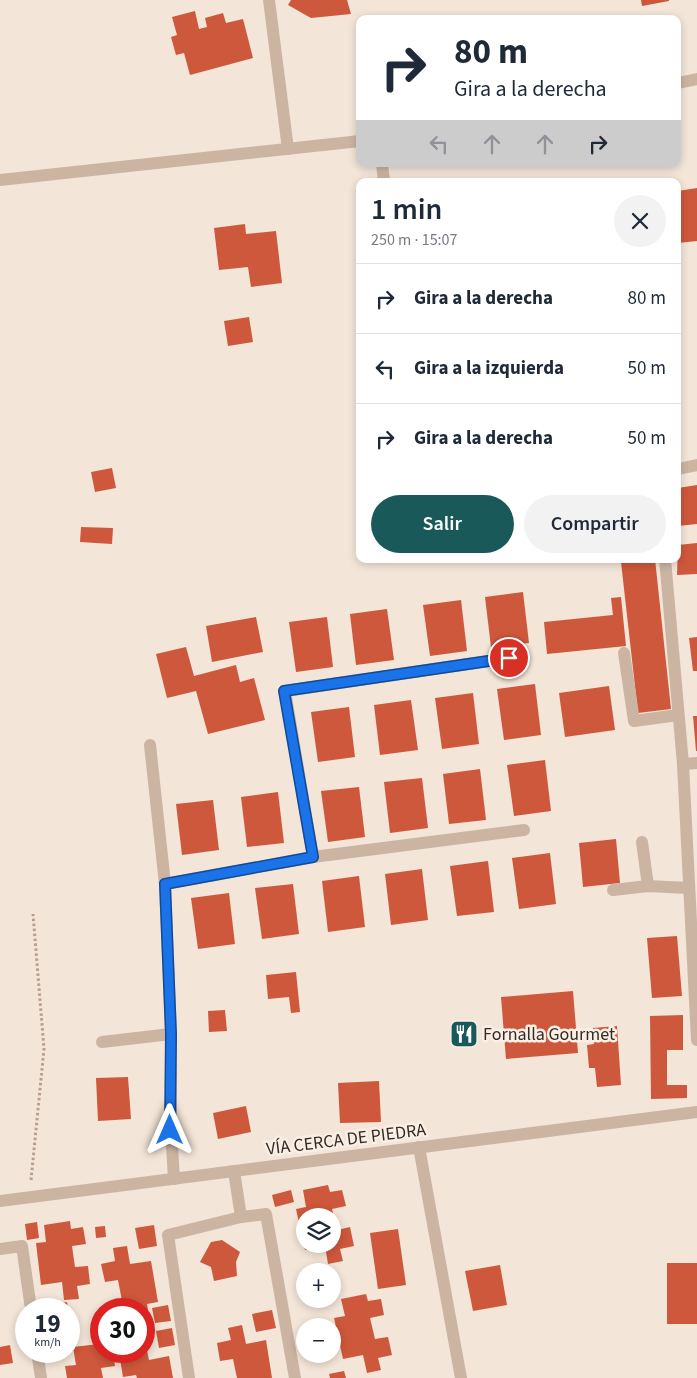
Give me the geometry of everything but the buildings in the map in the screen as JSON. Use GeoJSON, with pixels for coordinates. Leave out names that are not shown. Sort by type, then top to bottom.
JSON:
{"type":"FeatureCollection","features":[{"type":"Feature","properties":{"kind":"street"},"geometry":{"type":"LineString","coordinates":[[269,0],[288,149]]}},
{"type":"Feature","properties":{"kind":"street"},"geometry":{"type":"LineString","coordinates":[[681,82],[697,79]]}},
{"type":"Feature","properties":{"kind":"street"},"geometry":{"type":"LineString","coordinates":[[0,180],[356,141]]}},
{"type":"Feature","properties":{"kind":"street"},"geometry":{"type":"LineString","coordinates":[[681,468],[697,465]]}},
{"type":"Feature","properties":{"kind":"street"},"geometry":{"type":"LineString","coordinates":[[665,563],[683,764],[697,1040]]}},
{"type":"Feature","properties":{"kind":"street"},"geometry":{"type":"LineString","coordinates":[[624,653],[634,721],[678,715]]}},
{"type":"Feature","properties":{"kind":"street"},"geometry":{"type":"LineString","coordinates":[[313,857],[284,691],[509,658]]}},
{"type":"Feature","properties":{"kind":"street"},"geometry":{"type":"LineString","coordinates":[[150,745],[165,884],[171,1034],[170,1130],[174,1179]]}},
{"type":"Feature","properties":{"kind":"street"},"geometry":{"type":"LineString","coordinates":[[683,764],[697,763]]}},
{"type":"Feature","properties":{"kind":"street"},"geometry":{"type":"LineString","coordinates":[[165,884],[313,857],[524,830]]}},
{"type":"Feature","properties":{"kind":"street"},"geometry":{"type":"LineString","coordinates":[[642,842],[648,886]]}},
{"type":"Feature","properties":{"kind":"street"},"geometry":{"type":"LineString","coordinates":[[613,890],[648,886],[688,888]]}},
{"type":"Feature","properties":{"kind":"street"},"geometry":{"type":"LineString","coordinates":[[102,1042],[171,1034]]}},
{"type":"Feature","properties":{"kind":"street","name":"VÍA CERCA DE PIEDRA"},"geometry":{"type":"LineString","coordinates":[[0,1201],[697,1112]]}},
{"type":"Feature","properties":{"kind":"street"},"geometry":{"type":"LineString","coordinates":[[419,1147],[461,1378]]}},
{"type":"Feature","properties":{"kind":"street"},"geometry":{"type":"LineString","coordinates":[[234,1171],[241,1217]]}},
{"type":"Feature","properties":{"kind":"street"},"geometry":{"type":"LineString","coordinates":[[189,1378],[168,1235],[241,1217],[266,1214],[295,1378]]}},
{"type":"Feature","properties":{"kind":"street"},"geometry":{"type":"LineString","coordinates":[[0,1249],[22,1246],[29,1298]]}},
{"type":"Feature","properties":{"kind":"street"},"geometry":{"type":"LineString","coordinates":[[39,1363],[41,1378]]}},
{"type":"Feature","properties":{"kind":"path"},"geometry":{"type":"LineString","coordinates":[[30,1197],[44,1049],[33,914]]}},
{"type":"Feature","properties":{"kind":"place","name":"Fornalla Gourmet"},"geometry":{"type":"Point","coordinates":[464,1034]}},
{"type":"Feature","properties":{"kind":"route"},"geometry":{"type":"LineString","coordinates":[[170,1130],[171,1034],[165,884],[313,857],[284,691],[509,658]]}}]}
